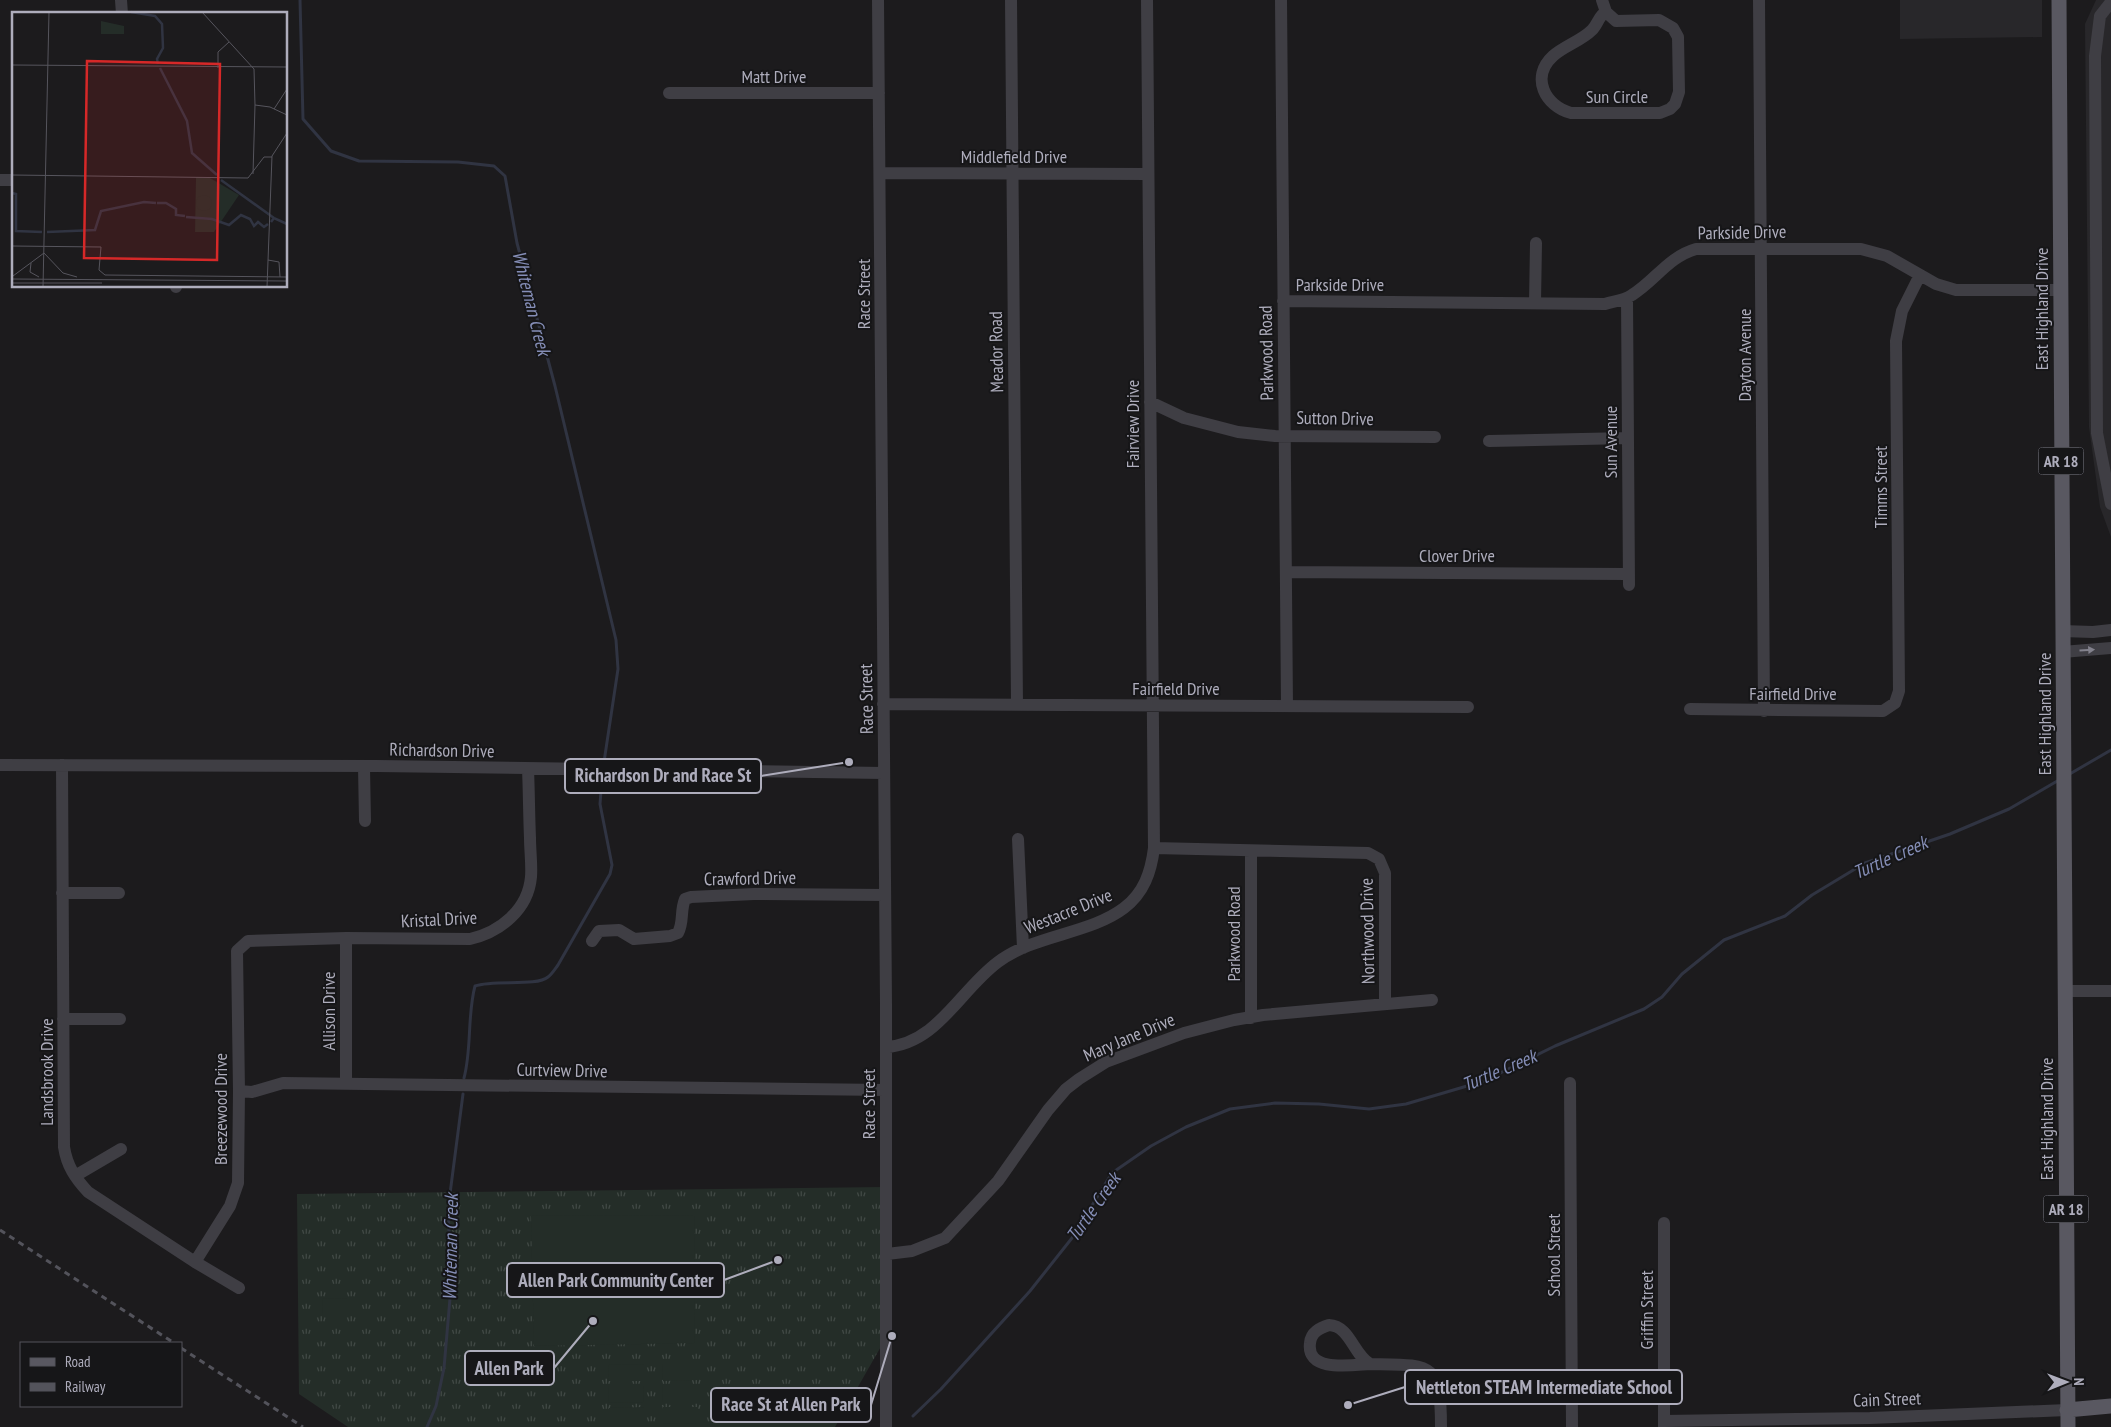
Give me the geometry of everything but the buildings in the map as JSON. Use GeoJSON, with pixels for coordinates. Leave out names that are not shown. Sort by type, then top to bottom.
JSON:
{"type":"FeatureCollection","features":[{"type":"Feature","properties":{"kind":"main road","name":"East Highland Drive"},"geometry":{"type":"LineString","coordinates":[[2059,0],[2068,1427]]}},
{"type":"Feature","properties":{"kind":"main road","name":"Cain Street"},"geometry":{"type":"LineString","coordinates":[[2067,1410],[2111,1406]]}},
{"type":"Feature","properties":{"kind":"street","name":"Race Street"},"geometry":{"type":"LineString","coordinates":[[878,0],[886,1047],[886,1427]]}},
{"type":"Feature","properties":{"kind":"street","name":"Meador Road"},"geometry":{"type":"LineString","coordinates":[[1011,0],[1017,704]]}},
{"type":"Feature","properties":{"kind":"street","name":"Fairview Drive"},"geometry":{"type":"LineString","coordinates":[[1146,0],[1151,705],[1154,848]]}},
{"type":"Feature","properties":{"kind":"street","name":"Parkwood Road"},"geometry":{"type":"LineString","coordinates":[[1281,0],[1287,706]]}},
{"type":"Feature","properties":{"kind":"street","name":"Dayton Avenue"},"geometry":{"type":"LineString","coordinates":[[1759,0],[1764,711]]}},
{"type":"Feature","properties":{"kind":"street"},"geometry":{"type":"LineString","coordinates":[[2111,2],[2100,16],[2095,56],[2097,434],[2111,504]]}},
{"type":"Feature","properties":{"kind":"street","name":"Sun Circle"},"geometry":{"type":"LineString","coordinates":[[1604,6],[1616,21],[1659,20],[1673,28],[1680,43],[1679,92],[1676,101],[1670,109],[1660,114],[1571,113],[1561,110],[1548,99],[1542,81],[1550,60],[1593,29],[1602,14],[1604,6]]}},
{"type":"Feature","properties":{"kind":"street","name":"Matt Drive"},"geometry":{"type":"LineString","coordinates":[[669,93],[879,94]]}},
{"type":"Feature","properties":{"kind":"street","name":"Middlefield Drive"},"geometry":{"type":"LineString","coordinates":[[880,173],[1148,174]]}},
{"type":"Feature","properties":{"kind":"street"},"geometry":{"type":"LineString","coordinates":[[1534,303],[1536,243]]}},
{"type":"Feature","properties":{"kind":"street","name":"Parkside Drive"},"geometry":{"type":"LineString","coordinates":[[1283,301],[1605,304],[1627,298],[1669,263],[1685,252],[1696,249],[1861,249],[1887,256],[1944,288],[1956,290],[2060,290]]}},
{"type":"Feature","properties":{"kind":"street","name":"Timms Street"},"geometry":{"type":"LineString","coordinates":[[1895,703],[1899,691],[1896,341],[1902,311],[1920,275]]}},
{"type":"Feature","properties":{"kind":"street","name":"Sun Avenue"},"geometry":{"type":"LineString","coordinates":[[1627,298],[1629,579]]}},
{"type":"Feature","properties":{"kind":"street","name":"Sutton Drive"},"geometry":{"type":"LineString","coordinates":[[1150,402],[1184,418],[1238,432],[1285,435],[1435,437]]}},
{"type":"Feature","properties":{"kind":"street"},"geometry":{"type":"LineString","coordinates":[[1489,441],[1628,438]]}},
{"type":"Feature","properties":{"kind":"street","name":"Clover Drive"},"geometry":{"type":"LineString","coordinates":[[1286,572],[1629,579]]}},
{"type":"Feature","properties":{"kind":"street"},"geometry":{"type":"LineString","coordinates":[[2062,632],[2111,630]]}},
{"type":"Feature","properties":{"kind":"street"},"geometry":{"type":"LineString","coordinates":[[2062,652],[2111,648]]}},
{"type":"Feature","properties":{"kind":"street","name":"Fairfield Drive"},"geometry":{"type":"LineString","coordinates":[[1690,709],[1883,711],[1895,703]]}},
{"type":"Feature","properties":{"kind":"street","name":"Fairfield Drive"},"geometry":{"type":"LineString","coordinates":[[883,704],[1468,707]]}},
{"type":"Feature","properties":{"kind":"street","name":"Richardson Drive"},"geometry":{"type":"LineString","coordinates":[[0,765],[884,773]]}},
{"type":"Feature","properties":{"kind":"street","name":"Landsbrook Drive"},"geometry":{"type":"LineString","coordinates":[[62,765],[64,1147],[66,1159],[75,1176],[88,1192],[195,1262],[239,1288]]}},
{"type":"Feature","properties":{"kind":"street"},"geometry":{"type":"LineString","coordinates":[[364,767],[365,820]]}},
{"type":"Feature","properties":{"kind":"street","name":"Kristal Drive"},"geometry":{"type":"LineString","coordinates":[[240,946],[248,940],[346,938],[470,939],[493,931],[512,917],[524,900],[531,877],[528,769]]}},
{"type":"Feature","properties":{"kind":"street"},"geometry":{"type":"LineString","coordinates":[[1018,839],[1023,948]]}},
{"type":"Feature","properties":{"kind":"street"},"geometry":{"type":"LineString","coordinates":[[1154,848],[1251,851]]}},
{"type":"Feature","properties":{"kind":"street","name":"Westacre Drive"},"geometry":{"type":"LineString","coordinates":[[886,1047],[908,1043],[924,1036],[938,1023],[970,986],[998,961],[1023,948],[1105,918],[1123,909],[1134,900],[1149,875],[1154,848]]}},
{"type":"Feature","properties":{"kind":"street","name":"Parkwood Road"},"geometry":{"type":"LineString","coordinates":[[1251,851],[1251,1018]]}},
{"type":"Feature","properties":{"kind":"street","name":"Northwood Drive"},"geometry":{"type":"LineString","coordinates":[[1251,851],[1368,853],[1379,860],[1385,873],[1385,1004]]}},
{"type":"Feature","properties":{"kind":"street"},"geometry":{"type":"LineString","coordinates":[[62,893],[119,893]]}},
{"type":"Feature","properties":{"kind":"street","name":"Crawford Drive"},"geometry":{"type":"LineString","coordinates":[[592,941],[599,932],[618,930],[634,939],[670,936],[678,933],[683,924],[683,905],[685,899],[691,897],[754,894],[885,895]]}},
{"type":"Feature","properties":{"kind":"street","name":"Allison Drive"},"geometry":{"type":"LineString","coordinates":[[346,938],[346,1084]]}},
{"type":"Feature","properties":{"kind":"street","name":"Breezewood Drive"},"geometry":{"type":"LineString","coordinates":[[195,1262],[230,1206],[236,1190],[239,1091],[236,954],[240,946]]}},
{"type":"Feature","properties":{"kind":"street"},"geometry":{"type":"LineString","coordinates":[[2064,991],[2111,991]]}},
{"type":"Feature","properties":{"kind":"street","name":"Mary Jane Drive"},"geometry":{"type":"LineString","coordinates":[[887,1254],[912,1251],[945,1238],[998,1181],[1048,1110],[1078,1078],[1106,1062],[1184,1033],[1251,1018],[1432,1000]]}},
{"type":"Feature","properties":{"kind":"street"},"geometry":{"type":"LineString","coordinates":[[63,1019],[120,1019]]}},
{"type":"Feature","properties":{"kind":"street","name":"Curtview Drive"},"geometry":{"type":"LineString","coordinates":[[239,1091],[252,1092],[283,1083],[885,1090]]}},
{"type":"Feature","properties":{"kind":"street","name":"School Street"},"geometry":{"type":"LineString","coordinates":[[1570,1083],[1572,1427]]}},
{"type":"Feature","properties":{"kind":"street"},"geometry":{"type":"LineString","coordinates":[[75,1176],[121,1149]]}},
{"type":"Feature","properties":{"kind":"street","name":"Griffin Street"},"geometry":{"type":"LineString","coordinates":[[1664,1223],[1664,1424]]}},
{"type":"Feature","properties":{"kind":"street"},"geometry":{"type":"LineString","coordinates":[[1370,1364],[1357,1354],[1348,1337],[1339,1327],[1329,1325],[1320,1329],[1310,1339],[1310,1351],[1315,1360],[1327,1365],[1414,1365],[1433,1376],[1441,1394],[1441,1427]]}},
{"type":"Feature","properties":{"kind":"street","name":"Cain Street"},"geometry":{"type":"LineString","coordinates":[[1664,1424],[1870,1423],[2067,1410]]}},
{"type":"Feature","properties":{"kind":"shaded area"},"geometry":{"type":"Polygon","coordinates":[[[1900,0],[2042,0],[2042,37],[1900,39],[1900,0]]]}},
{"type":"Feature","properties":{"kind":"shaded area"},"geometry":{"type":"Polygon","coordinates":[[[2096,0],[2111,0],[2111,537],[2100,507],[2089,427],[2085,24],[2096,0]]]}},
{"type":"Feature","properties":{"kind":"green space"},"geometry":{"type":"Polygon","coordinates":[[[886,1187],[887,1336],[835,1427],[348,1427],[299,1394],[297,1194],[886,1187]]]}},
{"type":"Feature","properties":{"kind":"green space"},"geometry":{"type":"Polygon","coordinates":[[[694,1215],[695,1343],[534,1346],[531,1216],[694,1215]]]}},
{"type":"Feature","properties":{"kind":"green space"},"geometry":{"type":"Polygon","coordinates":[[[322,1298],[347,1299],[347,1315],[323,1315],[322,1298]]]}},
{"type":"Feature","properties":{"kind":"green space"},"geometry":{"type":"Polygon","coordinates":[[[644,1364],[644,1381],[609,1381],[608,1365],[644,1364]]]}},
{"type":"Feature","properties":{"kind":"green space"},"geometry":{"type":"Polygon","coordinates":[[[662,1364],[698,1364],[698,1380],[663,1381],[662,1364]]]}},
{"type":"Feature","properties":{"kind":"green space"},"geometry":{"type":"Polygon","coordinates":[[[662,1385],[698,1385],[698,1402],[663,1402],[662,1385]]]}},
{"type":"Feature","properties":{"kind":"green space"},"geometry":{"type":"Polygon","coordinates":[[[608,1386],[643,1386],[644,1402],[609,1403],[608,1386]]]}},
{"type":"Feature","properties":{"kind":"green space"},"geometry":{"type":"Polygon","coordinates":[[[644,1407],[644,1424],[609,1424],[609,1408],[644,1407]]]}},
{"type":"Feature","properties":{"kind":"green space"},"geometry":{"type":"Polygon","coordinates":[[[663,1407],[698,1407],[698,1423],[663,1424],[663,1407]]]}},
{"type":"Feature","properties":{"kind":"waterway","name":"Whiteman Creek"},"geometry":{"type":"LineString","coordinates":[[300,0],[303,119],[331,151],[359,161],[458,162],[494,166],[505,176],[517,243],[555,386],[616,640],[618,669],[604,762]]}},
{"type":"Feature","properties":{"kind":"waterway","name":"Turtle Creek"},"geometry":{"type":"LineString","coordinates":[[2068,775],[2111,750]]}},
{"type":"Feature","properties":{"kind":"waterway","name":"Whiteman Creek"},"geometry":{"type":"LineString","coordinates":[[464,1078],[475,986],[493,983],[534,982],[548,977],[558,965],[610,874],[612,865],[600,804],[602,778]]}},
{"type":"Feature","properties":{"kind":"waterway","name":"Turtle Creek"},"geometry":{"type":"LineString","coordinates":[[913,1416],[941,1389],[1030,1291],[1072,1238],[1112,1173],[1151,1146],[1186,1127],[1230,1109],[1275,1103],[1319,1104],[1369,1109],[1406,1104],[1484,1081],[1555,1046],[1644,1009],[1662,997],[1682,974],[1724,940],[1785,916],[1812,895],[1865,863],[1950,834],[2009,809],[2059,780]]}},
{"type":"Feature","properties":{"kind":"waterway","name":"Whiteman Creek"},"geometry":{"type":"LineString","coordinates":[[427,1427],[436,1406],[444,1368],[454,1252],[449,1231],[448,1209],[463,1094]]}},
{"type":"Feature","properties":{"kind":"railway"},"geometry":{"type":"LineString","coordinates":[[0,1230],[172,1342]]}},
{"type":"Feature","properties":{"kind":"railway"},"geometry":{"type":"LineString","coordinates":[[182,1349],[303,1427]]}},
{"type":"Feature","properties":{"kind":"place","name":"Richardson Dr and Race St"},"geometry":{"type":"Point","coordinates":[849,762]}},
{"type":"Feature","properties":{"kind":"place","name":"Allen Park Community Center"},"geometry":{"type":"Point","coordinates":[778,1260]}},
{"type":"Feature","properties":{"kind":"place","name":"Allen Park"},"geometry":{"type":"Point","coordinates":[593,1321]}},
{"type":"Feature","properties":{"kind":"place","name":"Race St at Allen Park"},"geometry":{"type":"Point","coordinates":[892,1336]}},
{"type":"Feature","properties":{"kind":"place","name":"Nettleton STEAM Intermediate School"},"geometry":{"type":"Point","coordinates":[1348,1405]}}]}
